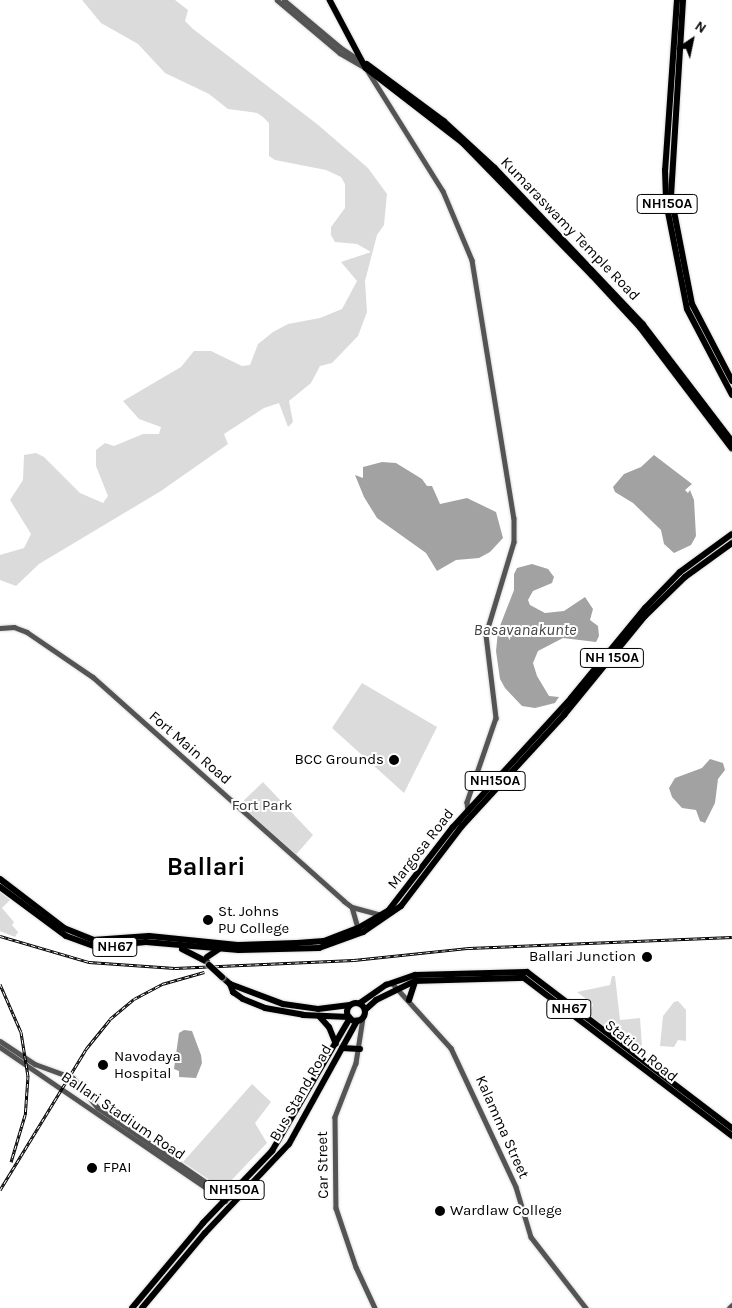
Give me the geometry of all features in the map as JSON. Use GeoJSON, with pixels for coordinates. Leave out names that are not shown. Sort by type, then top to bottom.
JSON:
{"type":"FeatureCollection","features":[{"type":"Feature","properties":{"kind":"highway","name":"NH150A"},"geometry":{"type":"LineString","coordinates":[[677,0],[665,170],[666,202],[687,309],[732,395]]}},
{"type":"Feature","properties":{"kind":"highway","name":"NH150A"},"geometry":{"type":"LineString","coordinates":[[682,0],[671,196],[692,304],[732,381]]}},
{"type":"Feature","properties":{"kind":"highway","name":"Margosa Road"},"geometry":{"type":"LineString","coordinates":[[384,917],[469,812],[571,698],[645,608],[680,572],[732,534]]}},
{"type":"Feature","properties":{"kind":"highway","name":"Margosa Road"},"geometry":{"type":"LineString","coordinates":[[174,942],[220,946],[315,942],[358,928],[394,913],[469,812],[564,715],[645,616],[685,577],[732,543]]}},
{"type":"Feature","properties":{"kind":"highway","name":"NH67"},"geometry":{"type":"LineString","coordinates":[[0,879],[64,928],[84,938],[106,941],[149,936],[174,942]]}},
{"type":"Feature","properties":{"kind":"highway","name":"NH67"},"geometry":{"type":"LineString","coordinates":[[0,887],[43,920],[88,946],[110,947],[146,942],[174,942]]}},
{"type":"Feature","properties":{"kind":"highway"},"geometry":{"type":"LineString","coordinates":[[206,961],[220,946],[328,946],[384,917]]}},
{"type":"Feature","properties":{"kind":"highway"},"geometry":{"type":"LineString","coordinates":[[174,942],[206,961],[230,984],[233,992],[258,1005],[302,1015],[355,1019],[365,1010],[360,1003]]}},
{"type":"Feature","properties":{"kind":"highway"},"geometry":{"type":"LineString","coordinates":[[197,945],[206,961]]}},
{"type":"Feature","properties":{"kind":"highway","name":"Station Road"},"geometry":{"type":"LineString","coordinates":[[360,1003],[392,983],[415,975],[520,970],[732,1128]]}},
{"type":"Feature","properties":{"kind":"highway","name":"Station Road"},"geometry":{"type":"LineString","coordinates":[[365,1010],[398,988],[415,981],[513,976],[531,977],[732,1136]]}},
{"type":"Feature","properties":{"kind":"highway"},"geometry":{"type":"LineString","coordinates":[[409,1000],[415,981]]}},
{"type":"Feature","properties":{"kind":"highway","name":"NH67"},"geometry":{"type":"LineString","coordinates":[[230,984],[283,1004],[308,1009],[340,1007],[360,1003]]}},
{"type":"Feature","properties":{"kind":"highway"},"geometry":{"type":"LineString","coordinates":[[350,1005],[355,1019]]}},
{"type":"Feature","properties":{"kind":"highway"},"geometry":{"type":"LineString","coordinates":[[319,1016],[329,1027],[339,1046],[360,1049]]}},
{"type":"Feature","properties":{"kind":"highway","name":"Bus Stand Road"},"geometry":{"type":"LineString","coordinates":[[142,1308],[233,1203],[289,1144],[339,1046],[340,1035],[355,1019]]}},
{"type":"Feature","properties":{"kind":"highway","name":"Bus Stand Road"},"geometry":{"type":"LineString","coordinates":[[132,1308],[172,1258],[276,1145],[355,1019]]}},
{"type":"Feature","properties":{"kind":"highway"},"geometry":{"type":"LineString","coordinates":[[172,1258],[179,1264]]}},
{"type":"Feature","properties":{"kind":"main road"},"geometry":{"type":"LineString","coordinates":[[330,0],[363,63]]}},
{"type":"Feature","properties":{"kind":"main road","name":"Kumaraswamy Temple Road"},"geometry":{"type":"LineString","coordinates":[[363,63],[463,143],[592,275],[640,327],[732,448]]}},
{"type":"Feature","properties":{"kind":"main road","name":"Kumaraswamy Temple Road"},"geometry":{"type":"LineString","coordinates":[[363,63],[444,120],[495,168],[643,324],[732,441]]}},
{"type":"Feature","properties":{"kind":"street"},"geometry":{"type":"LineString","coordinates":[[277,0],[340,53],[363,63]]}},
{"type":"Feature","properties":{"kind":"street"},"geometry":{"type":"LineString","coordinates":[[284,0],[340,47],[363,63],[443,191],[466,242],[478,292],[514,518],[513,550],[486,634],[496,718],[467,802],[469,812]]}},
{"type":"Feature","properties":{"kind":"street","name":"Fort Main Road"},"geometry":{"type":"LineString","coordinates":[[0,628],[14,627],[27,632],[93,677],[352,907],[384,917]]}},
{"type":"Feature","properties":{"kind":"street"},"geometry":{"type":"LineString","coordinates":[[352,907],[358,928]]}},
{"type":"Feature","properties":{"kind":"street","name":"Kalamma Street"},"geometry":{"type":"LineString","coordinates":[[392,983],[451,1048],[516,1187],[531,1237],[586,1308]]}},
{"type":"Feature","properties":{"kind":"street","name":"Car Street"},"geometry":{"type":"LineString","coordinates":[[355,1019],[360,1049],[335,1117],[336,1208],[356,1267],[375,1308]]}},
{"type":"Feature","properties":{"kind":"street","name":"Ballari Stadium Road"},"geometry":{"type":"LineString","coordinates":[[0,1041],[35,1064],[73,1078],[97,1107],[233,1203]]}},
{"type":"Feature","properties":{"kind":"street","name":"Ballari Stadium Road"},"geometry":{"type":"LineString","coordinates":[[0,1047],[226,1198]]}},
{"type":"Feature","properties":{"kind":"street"},"geometry":{"type":"LineString","coordinates":[[729,1308],[732,1305]]}},
{"type":"Feature","properties":{"kind":"green space"},"geometry":{"type":"Polygon","coordinates":[[[82,0],[175,0],[188,10],[185,21],[193,29],[317,124],[368,168],[387,194],[384,225],[377,235],[365,281],[367,312],[358,336],[332,363],[320,366],[311,383],[289,401],[293,422],[288,427],[279,403],[264,408],[224,434],[228,444],[161,491],[39,564],[16,586],[0,580],[0,555],[24,548],[31,534],[10,500],[23,480],[24,455],[36,453],[44,457],[80,493],[103,503],[108,496],[96,466],[96,450],[105,443],[114,446],[143,434],[159,434],[161,427],[139,419],[123,401],[181,367],[194,351],[211,351],[242,366],[250,365],[258,344],[273,332],[288,324],[320,318],[342,309],[357,281],[341,262],[371,252],[357,244],[335,242],[331,235],[331,227],[345,208],[345,184],[341,177],[326,170],[275,160],[269,156],[269,123],[263,117],[257,113],[228,109],[209,94],[165,73],[138,44],[101,23],[82,0]]]}},
{"type":"Feature","properties":{"kind":"green space","name":"BCC Grounds"},"geometry":{"type":"Polygon","coordinates":[[[362,683],[437,727],[404,793],[332,728],[362,683]]]}},
{"type":"Feature","properties":{"kind":"green space","name":"Fort Park"},"geometry":{"type":"Polygon","coordinates":[[[263,782],[313,835],[294,857],[238,806],[263,782]]]}},
{"type":"Feature","properties":{"kind":"green space"},"geometry":{"type":"Polygon","coordinates":[[[0,892],[10,900],[2,908],[14,922],[12,925],[18,932],[15,937],[0,931],[0,892]]]}},
{"type":"Feature","properties":{"kind":"green space"},"geometry":{"type":"Polygon","coordinates":[[[612,976],[615,976],[620,1020],[640,1018],[643,1059],[589,1017],[593,1004],[577,992],[610,985],[612,976]]]}},
{"type":"Feature","properties":{"kind":"green space"},"geometry":{"type":"Polygon","coordinates":[[[678,1001],[686,1010],[686,1041],[678,1040],[674,1047],[660,1046],[663,1016],[674,1002],[678,1001]]]}},
{"type":"Feature","properties":{"kind":"green space"},"geometry":{"type":"Polygon","coordinates":[[[252,1084],[271,1102],[255,1123],[267,1143],[223,1189],[183,1162],[252,1084]]]}},
{"type":"Feature","properties":{"kind":"water"},"geometry":{"type":"Polygon","coordinates":[[[654,455],[692,484],[685,490],[688,493],[690,490],[694,500],[696,536],[691,545],[674,553],[664,544],[661,530],[633,503],[615,492],[613,487],[624,474],[641,467],[654,455]]]}},
{"type":"Feature","properties":{"kind":"water"},"geometry":{"type":"Polygon","coordinates":[[[382,462],[396,463],[422,479],[427,486],[432,486],[440,504],[467,498],[496,512],[503,538],[490,552],[479,558],[456,560],[437,571],[426,553],[377,518],[364,497],[355,475],[363,478],[363,467],[382,462]]]}},
{"type":"Feature","properties":{"kind":"water","name":"Basavanakunte"},"geometry":{"type":"Polygon","coordinates":[[[532,564],[548,569],[554,577],[552,583],[533,591],[528,600],[530,605],[545,613],[564,611],[585,597],[593,609],[590,620],[598,626],[599,636],[596,642],[563,638],[538,651],[533,663],[537,676],[549,696],[559,697],[555,703],[535,708],[522,706],[505,688],[500,679],[496,651],[498,631],[514,590],[514,574],[517,568],[532,564]]]}},
{"type":"Feature","properties":{"kind":"water"},"geometry":{"type":"Polygon","coordinates":[[[710,759],[723,763],[725,770],[718,779],[715,803],[705,823],[700,821],[696,810],[682,808],[672,797],[669,788],[675,778],[702,768],[710,759]]]}},
{"type":"Feature","properties":{"kind":"water"},"geometry":{"type":"Polygon","coordinates":[[[184,1030],[192,1031],[201,1055],[202,1063],[196,1078],[179,1077],[179,1071],[174,1069],[179,1033],[184,1030]]]}},
{"type":"Feature","properties":{"kind":"railway"},"geometry":{"type":"LineString","coordinates":[[0,936],[89,962],[175,968],[354,960],[469,948],[732,937]]}},
{"type":"Feature","properties":{"kind":"railway"},"geometry":{"type":"LineString","coordinates":[[0,1190],[86,1049],[110,1019],[134,999],[162,984],[204,972]]}},
{"type":"Feature","properties":{"kind":"railway"},"geometry":{"type":"LineString","coordinates":[[0,984],[21,1032],[28,1076],[25,1115],[11,1162]]}},
{"type":"Feature","properties":{"kind":"place","name":"BCC Grounds"},"geometry":{"type":"Point","coordinates":[394,760]}},
{"type":"Feature","properties":{"kind":"place","name":"St. Johns PU College"},"geometry":{"type":"Point","coordinates":[208,920]}},
{"type":"Feature","properties":{"kind":"place","name":"Ballari Junction"},"geometry":{"type":"Point","coordinates":[647,957]}},
{"type":"Feature","properties":{"kind":"place","name":"Navodaya Hospital"},"geometry":{"type":"Point","coordinates":[103,1065]}},
{"type":"Feature","properties":{"kind":"place","name":"FPAI"},"geometry":{"type":"Point","coordinates":[92,1168]}},
{"type":"Feature","properties":{"kind":"place","name":"Wardlaw College"},"geometry":{"type":"Point","coordinates":[440,1211]}},
{"type":"Feature","properties":{"kind":"district","name":"Ballari"},"geometry":{"type":"Point","coordinates":[206,867]}}]}
